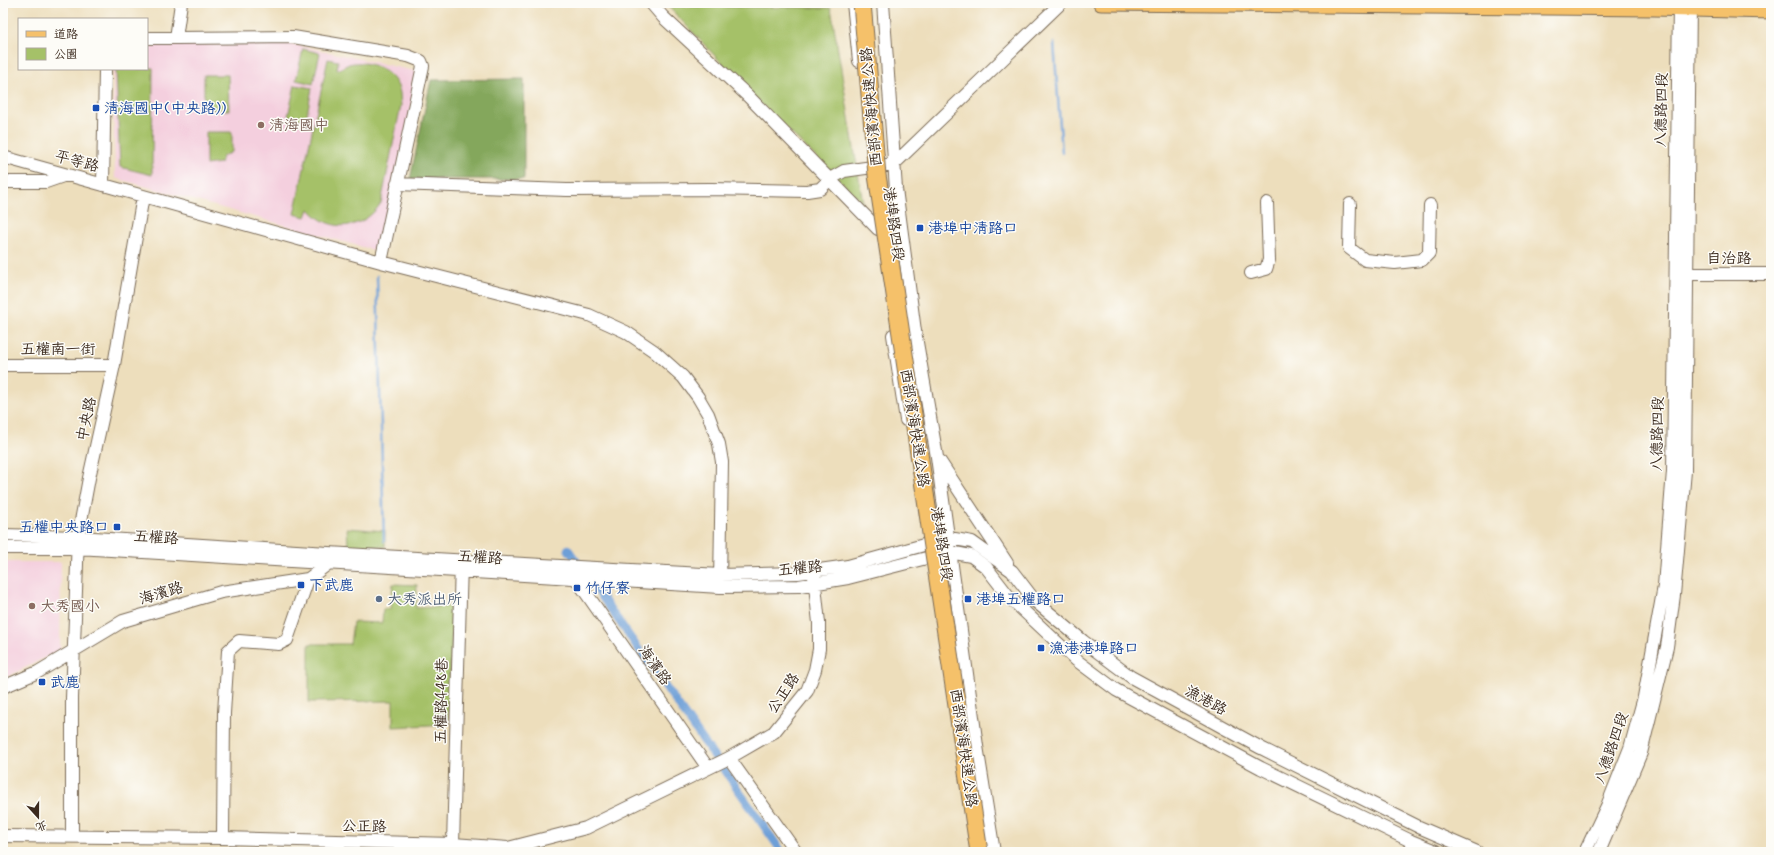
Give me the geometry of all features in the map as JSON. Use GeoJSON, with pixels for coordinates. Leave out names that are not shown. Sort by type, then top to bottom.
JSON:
{"type":"FeatureCollection","features":[{"type":"Feature","properties":{"kind":"highway","name":"西部濱海快速公路"},"geometry":{"type":"LineString","coordinates":[[862,3],[877,175],[979,852]]}},
{"type":"Feature","properties":{"kind":"highway","name":"西部濱海快速公路"},"geometry":{"type":"LineString","coordinates":[[872,3],[888,173],[988,852]]}},
{"type":"Feature","properties":{"kind":"main road"},"geometry":{"type":"LineString","coordinates":[[1101,3],[1684,6],[1771,11]]}},
{"type":"Feature","properties":{"kind":"street"},"geometry":{"type":"LineString","coordinates":[[176,38],[181,3]]}},
{"type":"Feature","properties":{"kind":"street"},"geometry":{"type":"LineString","coordinates":[[651,3],[663,17],[748,96],[878,229]]}},
{"type":"Feature","properties":{"kind":"street","name":"港埠路四段"},"geometry":{"type":"LineString","coordinates":[[853,3],[870,166],[899,380],[926,544],[972,852]]}},
{"type":"Feature","properties":{"kind":"street","name":"港埠路四段"},"geometry":{"type":"LineString","coordinates":[[883,3],[894,164],[915,331],[937,457],[977,746],[994,852]]}},
{"type":"Feature","properties":{"kind":"street"},"geometry":{"type":"LineString","coordinates":[[397,184],[567,190],[711,189],[807,191],[820,189],[830,179],[844,171],[870,166],[894,164],[1061,3]]}},
{"type":"Feature","properties":{"kind":"street","name":"八德路四段"},"geometry":{"type":"LineString","coordinates":[[1679,471],[1684,6]]}},
{"type":"Feature","properties":{"kind":"street"},"geometry":{"type":"LineString","coordinates":[[148,38],[293,37],[408,56],[421,61],[423,66],[381,262]]}},
{"type":"Feature","properties":{"kind":"street"},"geometry":{"type":"LineString","coordinates":[[103,185],[105,70]]}},
{"type":"Feature","properties":{"kind":"street","name":"平等路"},"geometry":{"type":"LineString","coordinates":[[3,157],[381,262],[589,315],[626,332],[654,351],[672,366],[698,397],[708,414],[719,444],[723,482],[720,588]]}},
{"type":"Feature","properties":{"kind":"street"},"geometry":{"type":"LineString","coordinates":[[22,182],[24,164]]}},
{"type":"Feature","properties":{"kind":"street","name":"八德路四段"},"geometry":{"type":"LineString","coordinates":[[1599,852],[1640,753],[1654,678],[1679,471],[1687,274],[1682,166]]}},
{"type":"Feature","properties":{"kind":"street"},"geometry":{"type":"LineString","coordinates":[[3,182],[46,182],[66,175]]}},
{"type":"Feature","properties":{"kind":"street","name":"中央路"},"geometry":{"type":"LineString","coordinates":[[72,837],[74,650],[78,543],[89,478],[114,365],[143,196]]}},
{"type":"Feature","properties":{"kind":"street"},"geometry":{"type":"LineString","coordinates":[[1251,273],[1266,269],[1269,260],[1267,203]]}},
{"type":"Feature","properties":{"kind":"street"},"geometry":{"type":"LineString","coordinates":[[1350,204],[1349,248],[1365,260],[1395,263],[1422,260],[1428,253],[1430,205]]}},
{"type":"Feature","properties":{"kind":"street","name":"自治路"},"geometry":{"type":"LineString","coordinates":[[1687,274],[1771,274]]}},
{"type":"Feature","properties":{"kind":"street","name":"五權南一街"},"geometry":{"type":"LineString","coordinates":[[3,365],[114,365]]}},
{"type":"Feature","properties":{"kind":"street"},"geometry":{"type":"LineString","coordinates":[[937,457],[1012,571]]}},
{"type":"Feature","properties":{"kind":"street","name":"五權路"},"geometry":{"type":"LineString","coordinates":[[3,536],[78,543],[460,566],[720,575],[777,574],[848,566],[949,538]]}},
{"type":"Feature","properties":{"kind":"street","name":"漁港路"},"geometry":{"type":"LineString","coordinates":[[949,538],[972,542],[1012,571],[1035,601],[1099,655],[1131,677],[1261,748],[1419,827],[1477,852]]}},
{"type":"Feature","properties":{"kind":"street","name":"五權路"},"geometry":{"type":"LineString","coordinates":[[3,548],[78,543]]}},
{"type":"Feature","properties":{"kind":"street"},"geometry":{"type":"LineString","coordinates":[[950,552],[971,556],[986,567],[1010,598],[1076,660],[1116,690],[1261,768],[1411,841],[1438,852]]}},
{"type":"Feature","properties":{"kind":"street","name":"五權路"},"geometry":{"type":"LineString","coordinates":[[460,566],[577,580],[720,588],[780,587],[848,578],[950,552]]}},
{"type":"Feature","properties":{"kind":"street","name":"海濱路"},"geometry":{"type":"LineString","coordinates":[[3,687],[38,672],[123,621],[221,592],[308,579],[328,558]]}},
{"type":"Feature","properties":{"kind":"street","name":"五權路448巷"},"geometry":{"type":"LineString","coordinates":[[453,844],[460,566]]}},
{"type":"Feature","properties":{"kind":"street","name":"公正路"},"geometry":{"type":"LineString","coordinates":[[3,836],[223,838],[453,844],[508,848],[586,828],[729,758],[774,732],[807,691],[815,670],[819,649],[819,623],[813,571]]}},
{"type":"Feature","properties":{"kind":"street"},"geometry":{"type":"LineString","coordinates":[[223,838],[224,713],[228,651],[239,641],[279,644],[287,640],[308,579]]}},
{"type":"Feature","properties":{"kind":"street","name":"海濱路"},"geometry":{"type":"LineString","coordinates":[[577,580],[708,768]]}},
{"type":"Feature","properties":{"kind":"street","name":"八德路四段"},"geometry":{"type":"LineString","coordinates":[[1585,852],[1607,806],[1630,748],[1654,678]]}},
{"type":"Feature","properties":{"kind":"street"},"geometry":{"type":"LineString","coordinates":[[729,758],[796,852]]}},
{"type":"Feature","properties":{"kind":"shaded area","name":"清海國中"},"geometry":{"type":"Polygon","coordinates":[[[148,44],[292,44],[419,72],[380,252],[115,178],[113,70],[148,70],[148,44]]]}},
{"type":"Feature","properties":{"kind":"shaded area","name":"大秀國小"},"geometry":{"type":"Polygon","coordinates":[[[3,562],[61,562],[60,650],[3,679],[3,562]]]}},
{"type":"Feature","properties":{"kind":"green space"},"geometry":{"type":"Polygon","coordinates":[[[668,6],[831,8],[863,203],[750,93],[668,6]]]}},
{"type":"Feature","properties":{"kind":"green space"},"geometry":{"type":"Polygon","coordinates":[[[303,49],[320,53],[313,84],[296,80],[303,49]]]}},
{"type":"Feature","properties":{"kind":"green space"},"geometry":{"type":"Polygon","coordinates":[[[328,59],[338,61],[337,70],[349,64],[364,63],[386,71],[396,82],[400,95],[401,105],[381,203],[374,212],[365,219],[346,226],[326,222],[317,217],[309,209],[306,217],[294,214],[328,59]]]}},
{"type":"Feature","properties":{"kind":"green space"},"geometry":{"type":"Polygon","coordinates":[[[148,68],[153,68],[152,175],[120,167],[116,70],[148,70],[148,68]]]}},
{"type":"Feature","properties":{"kind":"green space"},"geometry":{"type":"Polygon","coordinates":[[[204,75],[228,75],[229,110],[204,110],[204,75]]]}},
{"type":"Feature","properties":{"kind":"green space"},"geometry":{"type":"Polygon","coordinates":[[[524,79],[524,179],[410,179],[431,80],[524,79]]]}},
{"type":"Feature","properties":{"kind":"green space"},"geometry":{"type":"Polygon","coordinates":[[[295,85],[312,88],[306,120],[288,116],[295,85]]]}},
{"type":"Feature","properties":{"kind":"green space"},"geometry":{"type":"Polygon","coordinates":[[[206,132],[232,132],[232,152],[223,156],[220,163],[206,165],[206,132]]]}},
{"type":"Feature","properties":{"kind":"green space"},"geometry":{"type":"Polygon","coordinates":[[[347,528],[385,531],[385,547],[348,546],[347,528]]]}},
{"type":"Feature","properties":{"kind":"green space"},"geometry":{"type":"Polygon","coordinates":[[[393,584],[417,585],[416,608],[453,606],[448,724],[393,727],[393,701],[309,702],[309,644],[350,644],[353,622],[382,623],[383,609],[390,609],[393,584]]]}},
{"type":"Feature","properties":{"kind":"waterway"},"geometry":{"type":"LineString","coordinates":[[1054,43],[1062,153]]}},
{"type":"Feature","properties":{"kind":"waterway"},"geometry":{"type":"LineString","coordinates":[[377,276],[384,541]]}},
{"type":"Feature","properties":{"kind":"waterway"},"geometry":{"type":"LineString","coordinates":[[568,549],[782,852]]}},
{"type":"Feature","properties":{"kind":"place","name":"清海國中(中央路))"},"geometry":{"type":"Point","coordinates":[96,108]}},
{"type":"Feature","properties":{"kind":"place","name":"清海國中"},"geometry":{"type":"Point","coordinates":[261,125]}},
{"type":"Feature","properties":{"kind":"place","name":"港埠中清路口"},"geometry":{"type":"Point","coordinates":[920,228]}},
{"type":"Feature","properties":{"kind":"place","name":"五權中央路口"},"geometry":{"type":"Point","coordinates":[117,527]}},
{"type":"Feature","properties":{"kind":"place","name":"下武鹿"},"geometry":{"type":"Point","coordinates":[301,585]}},
{"type":"Feature","properties":{"kind":"place","name":"竹仔寮"},"geometry":{"type":"Point","coordinates":[577,588]}},
{"type":"Feature","properties":{"kind":"place","name":"大秀派出所"},"geometry":{"type":"Point","coordinates":[379,599]}},
{"type":"Feature","properties":{"kind":"place","name":"港埠五權路口"},"geometry":{"type":"Point","coordinates":[968,599]}},
{"type":"Feature","properties":{"kind":"place","name":"大秀國小"},"geometry":{"type":"Point","coordinates":[32,606]}},
{"type":"Feature","properties":{"kind":"place","name":"漁港港埠路口"},"geometry":{"type":"Point","coordinates":[1041,648]}},
{"type":"Feature","properties":{"kind":"place","name":"武鹿"},"geometry":{"type":"Point","coordinates":[42,682]}}]}
